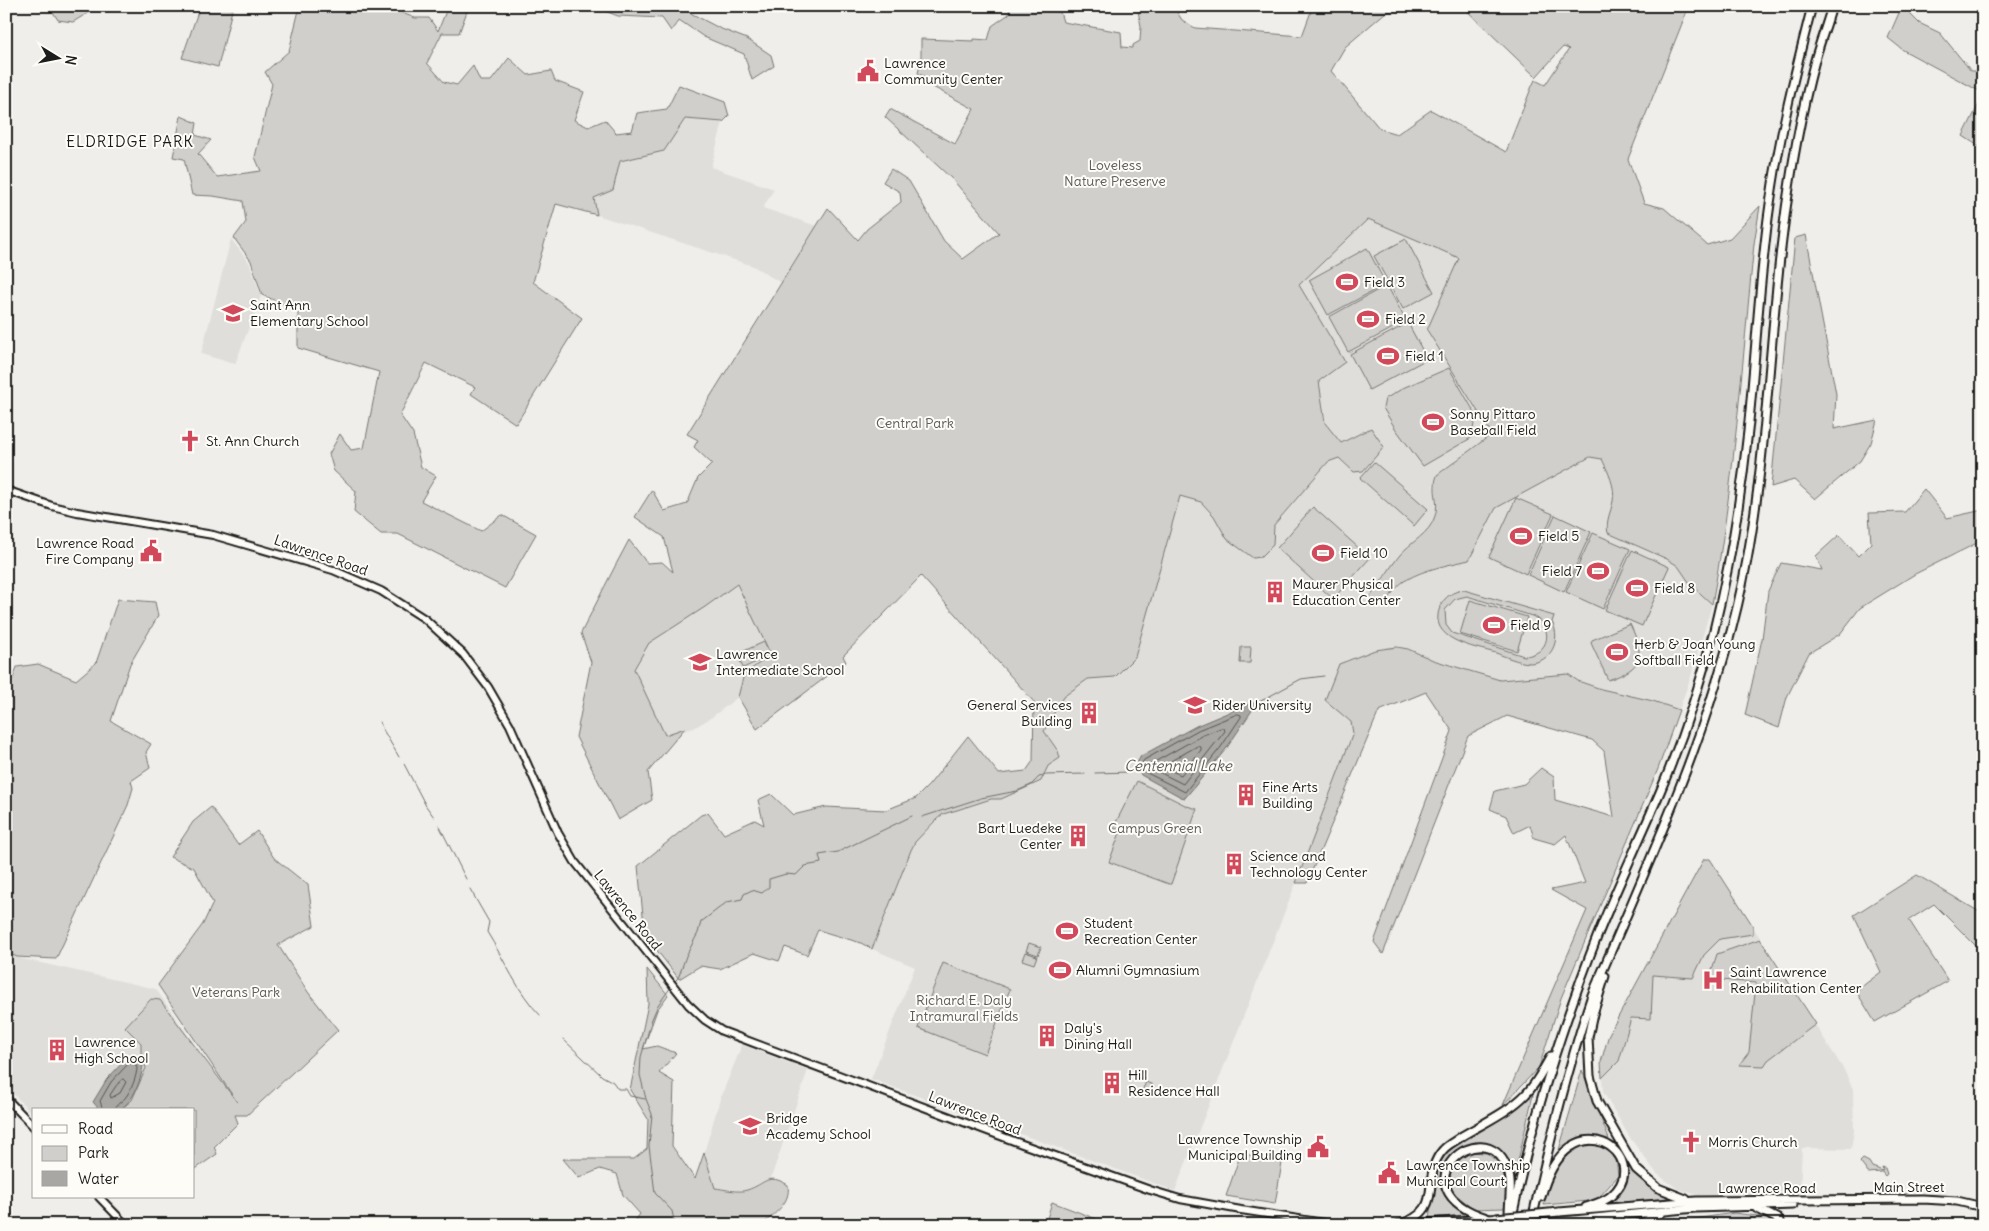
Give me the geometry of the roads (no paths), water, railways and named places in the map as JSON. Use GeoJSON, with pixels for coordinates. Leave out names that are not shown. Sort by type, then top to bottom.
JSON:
{"type":"FeatureCollection","features":[{"type":"Feature","properties":{"kind":"highway"},"geometry":{"type":"LineString","coordinates":[[1510,1225],[1536,1116],[1558,1042],[1600,931],[1675,755],[1694,700],[1714,630],[1731,552],[1742,477],[1764,247],[1772,184],[1790,91],[1812,6]]}},
{"type":"Feature","properties":{"kind":"highway"},"geometry":{"type":"LineString","coordinates":[[1531,1221],[1551,1131],[1592,995],[1678,796],[1711,706],[1739,599],[1758,486],[1781,250],[1790,185],[1815,60],[1832,6]]}},
{"type":"Feature","properties":{"kind":"highway"},"geometry":{"type":"LineString","coordinates":[[1619,934],[1590,1025],[1588,1062],[1593,1088],[1602,1112],[1630,1161],[1643,1176],[1667,1193],[1696,1204]]}},
{"type":"Feature","properties":{"kind":"highway"},"geometry":{"type":"LineString","coordinates":[[1398,1225],[1415,1219],[1424,1211],[1429,1200],[1434,1168],[1443,1150],[1525,1095],[1538,1078],[1558,1042]]}},
{"type":"Feature","properties":{"kind":"highway"},"geometry":{"type":"LineString","coordinates":[[1531,1221],[1548,1176],[1562,1155],[1579,1142],[1590,1140],[1602,1142],[1612,1148],[1620,1158],[1623,1169],[1621,1181],[1617,1189],[1606,1199],[1574,1211]]}},
{"type":"Feature","properties":{"kind":"highway"},"geometry":{"type":"LineString","coordinates":[[1487,1218],[1469,1212],[1457,1204],[1447,1189],[1446,1175],[1449,1165],[1456,1155],[1466,1149],[1486,1149],[1496,1154],[1504,1163],[1510,1180],[1510,1225]]}},
{"type":"Feature","properties":{"kind":"highway","name":"Main Street"},"geometry":{"type":"LineString","coordinates":[[1834,1201],[1940,1199],[1957,1200],[1983,1207]]}},
{"type":"Feature","properties":{"kind":"highway","name":"Lawrence Road"},"geometry":{"type":"LineString","coordinates":[[1496,1218],[1559,1212],[1696,1204],[1834,1201]]}},
{"type":"Feature","properties":{"kind":"highway","name":"Lawrence Road"},"geometry":{"type":"LineString","coordinates":[[1501,1225],[1564,1221],[1696,1204],[1751,1207],[1834,1201]]}},
{"type":"Feature","properties":{"kind":"highway"},"geometry":{"type":"LineString","coordinates":[[1638,1225],[1659,1214],[1696,1204]]}},
{"type":"Feature","properties":{"kind":"highway"},"geometry":{"type":"LineString","coordinates":[[1751,1207],[1778,1219],[1782,1225]]}},
{"type":"Feature","properties":{"kind":"highway"},"geometry":{"type":"LineString","coordinates":[[1564,1221],[1579,1225]]}},
{"type":"Feature","properties":{"kind":"main road","name":"Lawrence Road"},"geometry":{"type":"LineString","coordinates":[[6,490],[70,511],[201,532],[245,543],[348,576],[382,591],[413,610],[452,643],[488,687],[510,725],[558,833],[570,854],[588,880],[673,986],[705,1020],[736,1037],[1133,1184],[1191,1201],[1337,1225]]}},
{"type":"Feature","properties":{"kind":"main road"},"geometry":{"type":"LineString","coordinates":[[6,1098],[32,1125]]}},
{"type":"Feature","properties":{"kind":"main road"},"geometry":{"type":"LineString","coordinates":[[100,1198],[126,1225]]}},
{"type":"Feature","properties":{"kind":"main road","name":"Lawrence Road"},"geometry":{"type":"LineString","coordinates":[[1398,1225],[1496,1218]]}},
{"type":"Feature","properties":{"kind":"water","name":"Centennial Lake"},"geometry":{"type":"Polygon","coordinates":[[[1251,703],[1255,705],[1253,709],[1226,749],[1185,798],[1141,775],[1137,763],[1141,756],[1196,726],[1251,703]]]}},
{"type":"Feature","properties":{"kind":"water"},"geometry":{"type":"Polygon","coordinates":[[[128,1057],[137,1058],[143,1066],[135,1092],[122,1108],[98,1108],[93,1102],[107,1079],[128,1057]]]}},
{"type":"Feature","properties":{"kind":"waterway"},"geometry":{"type":"LineString","coordinates":[[1259,702],[1301,679],[1324,676]]}},
{"type":"Feature","properties":{"kind":"waterway"},"geometry":{"type":"LineString","coordinates":[[380,722],[399,757]]}},
{"type":"Feature","properties":{"kind":"waterway"},"geometry":{"type":"LineString","coordinates":[[404,764],[426,806],[434,817]]}},
{"type":"Feature","properties":{"kind":"waterway"},"geometry":{"type":"LineString","coordinates":[[1095,773],[1131,772]]}},
{"type":"Feature","properties":{"kind":"waterway"},"geometry":{"type":"LineString","coordinates":[[922,817],[981,798],[1017,791],[1031,785],[1039,777],[1046,775],[1085,774]]}},
{"type":"Feature","properties":{"kind":"waterway"},"geometry":{"type":"LineString","coordinates":[[674,983],[679,976],[701,922],[727,902],[742,899],[744,894],[752,890],[762,893],[769,887],[769,879],[786,874],[796,875],[805,866],[821,863],[819,855],[838,852],[912,816]]}},
{"type":"Feature","properties":{"kind":"waterway"},"geometry":{"type":"LineString","coordinates":[[439,825],[466,879]]}},
{"type":"Feature","properties":{"kind":"waterway"},"geometry":{"type":"LineString","coordinates":[[470,889],[489,922],[487,932],[525,997],[540,1015]]}},
{"type":"Feature","properties":{"kind":"waterway"},"geometry":{"type":"LineString","coordinates":[[671,987],[658,1005],[652,1019],[641,1057],[640,1075],[652,1114],[649,1146],[655,1193],[672,1211],[675,1225]]}},
{"type":"Feature","properties":{"kind":"waterway"},"geometry":{"type":"LineString","coordinates":[[563,1039],[602,1076],[613,1082],[618,1089],[626,1089],[630,1096],[645,1099]]}},
{"type":"Feature","properties":{"kind":"place","name":"Lawrence Community Center"},"geometry":{"type":"Point","coordinates":[868,71]}},
{"type":"Feature","properties":{"kind":"place","name":"Field 3"},"geometry":{"type":"Point","coordinates":[1347,282]}},
{"type":"Feature","properties":{"kind":"place","name":"Saint Ann Elementary School"},"geometry":{"type":"Point","coordinates":[233,313]}},
{"type":"Feature","properties":{"kind":"place","name":"Field 2"},"geometry":{"type":"Point","coordinates":[1368,319]}},
{"type":"Feature","properties":{"kind":"place","name":"Field 1"},"geometry":{"type":"Point","coordinates":[1388,356]}},
{"type":"Feature","properties":{"kind":"place","name":"Sonny Pittaro Baseball Field"},"geometry":{"type":"Point","coordinates":[1433,422]}},
{"type":"Feature","properties":{"kind":"place","name":"St. Ann Church"},"geometry":{"type":"Point","coordinates":[190,441]}},
{"type":"Feature","properties":{"kind":"place","name":"Field 5"},"geometry":{"type":"Point","coordinates":[1521,536]}},
{"type":"Feature","properties":{"kind":"place","name":"Lawrence Road Fire Company"},"geometry":{"type":"Point","coordinates":[151,551]}},
{"type":"Feature","properties":{"kind":"place","name":"Field 10"},"geometry":{"type":"Point","coordinates":[1323,553]}},
{"type":"Feature","properties":{"kind":"place","name":"Field 7"},"geometry":{"type":"Point","coordinates":[1598,571]}},
{"type":"Feature","properties":{"kind":"place","name":"Field 8"},"geometry":{"type":"Point","coordinates":[1637,588]}},
{"type":"Feature","properties":{"kind":"place","name":"Maurer Physical Education Center"},"geometry":{"type":"Point","coordinates":[1275,592]}},
{"type":"Feature","properties":{"kind":"place","name":"Field 9"},"geometry":{"type":"Point","coordinates":[1494,625]}},
{"type":"Feature","properties":{"kind":"place","name":"Herb & Joan Young Softball Field"},"geometry":{"type":"Point","coordinates":[1617,652]}},
{"type":"Feature","properties":{"kind":"place","name":"Lawrence Intermediate School"},"geometry":{"type":"Point","coordinates":[700,662]}},
{"type":"Feature","properties":{"kind":"place","name":"Rider University"},"geometry":{"type":"Point","coordinates":[1195,705]}},
{"type":"Feature","properties":{"kind":"place","name":"General Services Building"},"geometry":{"type":"Point","coordinates":[1089,713]}},
{"type":"Feature","properties":{"kind":"place","name":"Fine Arts Building"},"geometry":{"type":"Point","coordinates":[1246,795]}},
{"type":"Feature","properties":{"kind":"place","name":"Bart Luedeke Center"},"geometry":{"type":"Point","coordinates":[1078,836]}},
{"type":"Feature","properties":{"kind":"place","name":"Science and Technology Center"},"geometry":{"type":"Point","coordinates":[1234,864]}},
{"type":"Feature","properties":{"kind":"place","name":"Student Recreation Center"},"geometry":{"type":"Point","coordinates":[1067,931]}},
{"type":"Feature","properties":{"kind":"place","name":"Alumni Gymnasium"},"geometry":{"type":"Point","coordinates":[1060,970]}},
{"type":"Feature","properties":{"kind":"place","name":"Saint Lawrence Rehabilitation Center"},"geometry":{"type":"Point","coordinates":[1713,980]}},
{"type":"Feature","properties":{"kind":"place","name":"Daly's Dining Hall"},"geometry":{"type":"Point","coordinates":[1047,1036]}},
{"type":"Feature","properties":{"kind":"place","name":"Lawrence High School"},"geometry":{"type":"Point","coordinates":[57,1050]}},
{"type":"Feature","properties":{"kind":"place","name":"Hill Residence Hall"},"geometry":{"type":"Point","coordinates":[1112,1083]}},
{"type":"Feature","properties":{"kind":"place","name":"Bridge Academy School"},"geometry":{"type":"Point","coordinates":[750,1126]}},
{"type":"Feature","properties":{"kind":"place","name":"Morris Church"},"geometry":{"type":"Point","coordinates":[1691,1142]}},
{"type":"Feature","properties":{"kind":"place","name":"Lawrence Township Municipal Building"},"geometry":{"type":"Point","coordinates":[1318,1147]}},
{"type":"Feature","properties":{"kind":"place","name":"Lawrence Township Municipal Court"},"geometry":{"type":"Point","coordinates":[1389,1173]}},
{"type":"Feature","properties":{"kind":"district","name":"ELDRIDGE PARK"},"geometry":{"type":"Point","coordinates":[130,142]}},
{"type":"Feature","properties":{"kind":"park label","name":"Loveless Nature Preserve"},"geometry":{"type":"Point","coordinates":[1115,174]}},
{"type":"Feature","properties":{"kind":"park label","name":"Central Park"},"geometry":{"type":"Point","coordinates":[915,423]}},
{"type":"Feature","properties":{"kind":"park label","name":"Campus Green"},"geometry":{"type":"Point","coordinates":[1155,828]}},
{"type":"Feature","properties":{"kind":"park label","name":"Veterans Park"},"geometry":{"type":"Point","coordinates":[236,992]}},
{"type":"Feature","properties":{"kind":"park label","name":"Richard E. Daly Intramural Fields"},"geometry":{"type":"Point","coordinates":[964,1008]}}]}
